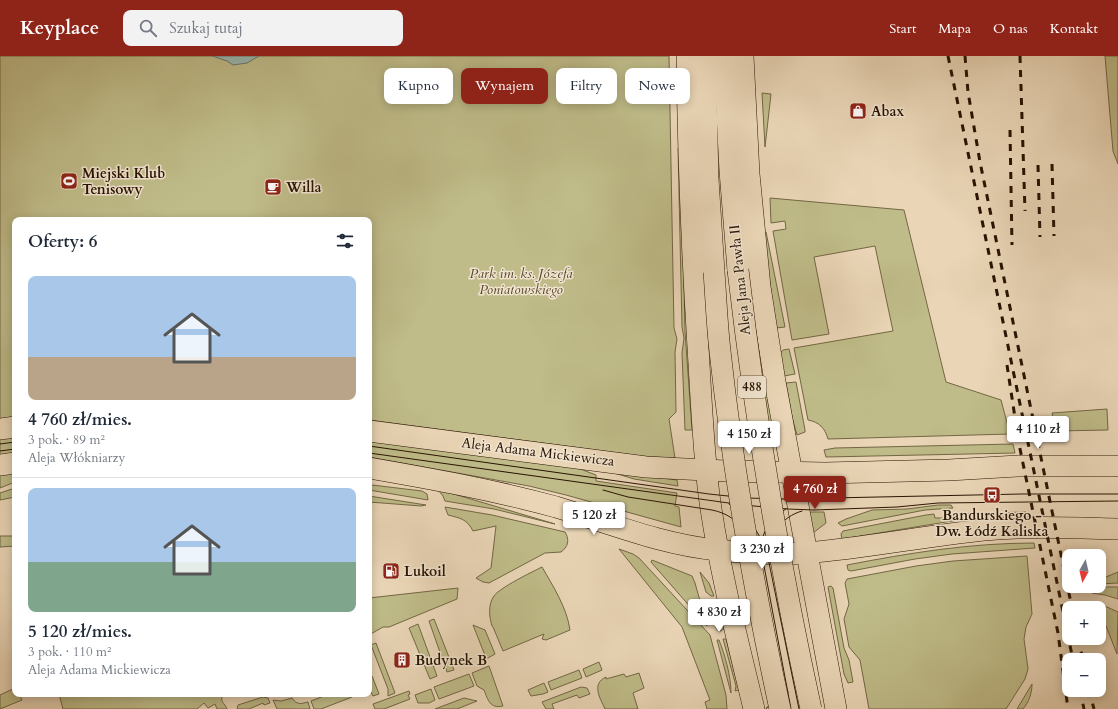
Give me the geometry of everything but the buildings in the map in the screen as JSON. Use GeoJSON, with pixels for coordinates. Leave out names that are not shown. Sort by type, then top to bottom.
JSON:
{"type":"FeatureCollection","features":[{"type":"Feature","properties":{"kind":"main road"},"geometry":{"type":"LineString","coordinates":[[686,56],[688,145],[695,303],[706,470],[718,550],[727,596],[754,709]]}},
{"type":"Feature","properties":{"kind":"main road","name":"Aleja Jana Pawła II"},"geometry":{"type":"LineString","coordinates":[[705,56],[708,178],[720,349],[740,502],[756,592],[780,709]]}},
{"type":"Feature","properties":{"kind":"main road","name":"Aleja Jana Pawła II"},"geometry":{"type":"LineString","coordinates":[[724,56],[730,171],[738,270],[755,407],[788,595],[811,709]]}},
{"type":"Feature","properties":{"kind":"main road"},"geometry":{"type":"LineString","coordinates":[[744,56],[749,174],[756,252],[766,332],[836,709]]}},
{"type":"Feature","properties":{"kind":"main road"},"geometry":{"type":"LineString","coordinates":[[0,429],[12,427]]}},
{"type":"Feature","properties":{"kind":"main road","name":"Aleja Adama Mickiewicza"},"geometry":{"type":"LineString","coordinates":[[372,431],[646,467],[706,470],[791,473],[949,470],[1018,466],[1118,466]]}},
{"type":"Feature","properties":{"kind":"main road"},"geometry":{"type":"LineString","coordinates":[[0,465],[12,463]]}},
{"type":"Feature","properties":{"kind":"main road"},"geometry":{"type":"LineString","coordinates":[[372,469],[483,489],[555,507],[666,540],[692,546],[718,550],[767,554],[807,553],[854,548],[984,530],[1030,528],[1118,529]]}},
{"type":"Feature","properties":{"kind":"green space","name":"Park im. ks. Józefa Poniatowskiego"},"geometry":{"type":"Polygon","coordinates":[[[0,56],[669,56],[669,68],[625,68],[625,104],[670,104],[674,328],[677,339],[675,352],[676,412],[669,419],[675,458],[648,457],[372,420],[372,217],[12,217],[12,417],[0,419],[0,56]]]}},
{"type":"Feature","properties":{"kind":"green space"},"geometry":{"type":"Polygon","coordinates":[[[1105,56],[1118,56],[1118,164],[1113,151],[1105,56]]]}},
{"type":"Feature","properties":{"kind":"green space"},"geometry":{"type":"Polygon","coordinates":[[[762,93],[771,94],[765,147],[762,93]]]}},
{"type":"Feature","properties":{"kind":"green space"},"geometry":{"type":"Polygon","coordinates":[[[678,148],[681,150],[685,331],[692,430],[685,430],[682,353],[684,338],[682,327],[678,148]]]}},
{"type":"Feature","properties":{"kind":"green space"},"geometry":{"type":"Polygon","coordinates":[[[770,198],[904,210],[946,382],[1001,400],[1010,434],[828,439],[821,426],[808,420],[794,348],[893,331],[875,246],[814,257],[829,334],[792,340],[773,231],[786,229],[785,221],[771,223],[770,198]]]}},
{"type":"Feature","properties":{"kind":"green space"},"geometry":{"type":"Polygon","coordinates":[[[766,232],[785,327],[776,328],[763,233],[766,232]]]}},
{"type":"Feature","properties":{"kind":"green space"},"geometry":{"type":"Polygon","coordinates":[[[750,269],[776,442],[771,442],[757,354],[750,269]]]}},
{"type":"Feature","properties":{"kind":"green space"},"geometry":{"type":"Polygon","coordinates":[[[789,349],[795,374],[784,376],[780,353],[783,350],[789,349]]]}},
{"type":"Feature","properties":{"kind":"green space"},"geometry":{"type":"Polygon","coordinates":[[[796,382],[805,430],[805,432],[797,435],[786,383],[796,382]]]}},
{"type":"Feature","properties":{"kind":"green space"},"geometry":{"type":"Polygon","coordinates":[[[1107,409],[1108,430],[1056,431],[1052,413],[1107,409]]]}},
{"type":"Feature","properties":{"kind":"green space"},"geometry":{"type":"Polygon","coordinates":[[[12,437],[12,453],[0,455],[0,439],[12,437]]]}},
{"type":"Feature","properties":{"kind":"green space"},"geometry":{"type":"Polygon","coordinates":[[[372,441],[575,467],[596,475],[596,481],[677,493],[675,506],[679,507],[681,527],[529,486],[372,458],[372,441]]]}},
{"type":"Feature","properties":{"kind":"green space"},"geometry":{"type":"Polygon","coordinates":[[[1013,444],[1015,453],[826,457],[824,450],[835,448],[1013,444]]]}},
{"type":"Feature","properties":{"kind":"green space"},"geometry":{"type":"Polygon","coordinates":[[[611,472],[677,480],[678,486],[634,479],[611,472]]]}},
{"type":"Feature","properties":{"kind":"green space"},"geometry":{"type":"Polygon","coordinates":[[[12,473],[12,483],[0,488],[0,475],[12,473]]]}},
{"type":"Feature","properties":{"kind":"green space"},"geometry":{"type":"Polygon","coordinates":[[[372,485],[422,491],[427,494],[428,500],[372,491],[372,485]]]}},
{"type":"Feature","properties":{"kind":"green space"},"geometry":{"type":"Polygon","coordinates":[[[12,489],[12,498],[0,500],[0,493],[12,489]]]}},
{"type":"Feature","properties":{"kind":"green space"},"geometry":{"type":"Polygon","coordinates":[[[438,490],[555,524],[494,509],[445,501],[438,490]]]}},
{"type":"Feature","properties":{"kind":"green space"},"geometry":{"type":"Polygon","coordinates":[[[372,496],[426,505],[421,506],[372,502],[372,496]]]}},
{"type":"Feature","properties":{"kind":"green space"},"geometry":{"type":"Polygon","coordinates":[[[951,505],[953,508],[925,510],[842,526],[838,523],[872,510],[907,509],[951,505]]]}},
{"type":"Feature","properties":{"kind":"green space"},"geometry":{"type":"Polygon","coordinates":[[[445,507],[492,515],[565,532],[568,543],[561,552],[545,553],[489,583],[483,582],[476,578],[491,568],[496,526],[473,531],[466,521],[448,515],[445,507]]]}},
{"type":"Feature","properties":{"kind":"green space"},"geometry":{"type":"Polygon","coordinates":[[[809,512],[824,512],[826,523],[813,533],[809,512]]]}},
{"type":"Feature","properties":{"kind":"green space"},"geometry":{"type":"Polygon","coordinates":[[[1026,512],[1026,516],[958,520],[842,539],[841,534],[843,531],[934,514],[935,518],[946,518],[947,514],[1026,512]]]}},
{"type":"Feature","properties":{"kind":"green space"},"geometry":{"type":"Polygon","coordinates":[[[0,536],[12,536],[12,546],[0,547],[0,536]]]}},
{"type":"Feature","properties":{"kind":"green space"},"geometry":{"type":"Polygon","coordinates":[[[1010,543],[1034,543],[1035,548],[952,554],[915,559],[851,571],[848,570],[847,565],[893,556],[963,547],[1010,543]]]}},
{"type":"Feature","properties":{"kind":"green space"},"geometry":{"type":"Polygon","coordinates":[[[619,549],[639,558],[710,635],[726,695],[727,709],[707,709],[705,702],[710,700],[682,627],[619,549]]]}},
{"type":"Feature","properties":{"kind":"green space"},"geometry":{"type":"Polygon","coordinates":[[[1027,556],[1032,614],[1026,627],[1024,639],[1028,669],[1025,679],[1006,709],[869,709],[860,660],[849,647],[844,619],[849,604],[845,583],[847,579],[916,566],[953,561],[1027,556]]]}},
{"type":"Feature","properties":{"kind":"green space"},"geometry":{"type":"Polygon","coordinates":[[[652,560],[692,576],[707,626],[651,562],[652,560]]]}},
{"type":"Feature","properties":{"kind":"green space"},"geometry":{"type":"Polygon","coordinates":[[[542,567],[563,605],[570,630],[546,640],[542,639],[544,634],[503,651],[491,622],[490,611],[492,599],[502,589],[516,580],[542,567]]]}},
{"type":"Feature","properties":{"kind":"green space"},"geometry":{"type":"Polygon","coordinates":[[[700,572],[709,583],[714,596],[711,596],[706,592],[700,572]]]}},
{"type":"Feature","properties":{"kind":"green space"},"geometry":{"type":"Polygon","coordinates":[[[1118,572],[1118,583],[1106,584],[1106,577],[1118,572]]]}},
{"type":"Feature","properties":{"kind":"green space"},"geometry":{"type":"Polygon","coordinates":[[[831,586],[833,588],[844,648],[849,660],[853,682],[848,683],[844,674],[828,587],[831,586]]]}},
{"type":"Feature","properties":{"kind":"green space"},"geometry":{"type":"Polygon","coordinates":[[[1106,587],[1118,587],[1118,599],[1092,593],[1106,593],[1106,587]]]}},
{"type":"Feature","properties":{"kind":"green space"},"geometry":{"type":"Polygon","coordinates":[[[458,588],[457,599],[389,627],[383,627],[372,633],[372,598],[458,588]]]}},
{"type":"Feature","properties":{"kind":"green space"},"geometry":{"type":"Polygon","coordinates":[[[1106,607],[1118,612],[1117,654],[1106,626],[1106,607]]]}},
{"type":"Feature","properties":{"kind":"green space"},"geometry":{"type":"Polygon","coordinates":[[[718,608],[724,629],[719,632],[716,628],[711,610],[718,608]]]}},
{"type":"Feature","properties":{"kind":"green space"},"geometry":{"type":"Polygon","coordinates":[[[434,619],[454,670],[447,672],[429,621],[434,619]]]}},
{"type":"Feature","properties":{"kind":"green space"},"geometry":{"type":"Polygon","coordinates":[[[418,624],[437,676],[430,679],[409,628],[418,624]]]}},
{"type":"Feature","properties":{"kind":"green space"},"geometry":{"type":"Polygon","coordinates":[[[473,625],[485,630],[495,654],[486,658],[473,625]]]}},
{"type":"Feature","properties":{"kind":"green space"},"geometry":{"type":"Polygon","coordinates":[[[723,639],[726,639],[739,690],[735,691],[736,686],[723,639]]]}},
{"type":"Feature","properties":{"kind":"green space"},"geometry":{"type":"Polygon","coordinates":[[[717,640],[719,640],[727,666],[731,693],[717,640]]]}},
{"type":"Feature","properties":{"kind":"green space"},"geometry":{"type":"Polygon","coordinates":[[[376,643],[395,693],[388,696],[388,689],[372,645],[376,643]]]}},
{"type":"Feature","properties":{"kind":"green space"},"geometry":{"type":"Polygon","coordinates":[[[599,662],[602,670],[586,677],[583,669],[599,662]]]}},
{"type":"Feature","properties":{"kind":"green space"},"geometry":{"type":"Polygon","coordinates":[[[489,666],[503,706],[499,707],[490,703],[484,690],[477,686],[472,673],[489,666]]]}},
{"type":"Feature","properties":{"kind":"green space"},"geometry":{"type":"Polygon","coordinates":[[[579,670],[582,678],[551,690],[548,682],[579,670]]]}},
{"type":"Feature","properties":{"kind":"green space"},"geometry":{"type":"Polygon","coordinates":[[[639,673],[644,688],[633,693],[638,709],[605,709],[598,692],[599,683],[601,680],[606,677],[606,679],[624,674],[626,677],[639,673]]]}},
{"type":"Feature","properties":{"kind":"green space"},"geometry":{"type":"Polygon","coordinates":[[[469,674],[474,686],[439,699],[434,687],[469,674]]]}},
{"type":"Feature","properties":{"kind":"green space"},"geometry":{"type":"Polygon","coordinates":[[[372,676],[379,694],[373,696],[372,694],[372,676]]]}},
{"type":"Feature","properties":{"kind":"green space"},"geometry":{"type":"Polygon","coordinates":[[[544,683],[548,692],[531,696],[528,690],[544,683]]]}},
{"type":"Feature","properties":{"kind":"green space"},"geometry":{"type":"Polygon","coordinates":[[[1032,684],[1031,694],[1027,703],[1023,709],[1017,709],[1032,684]]]}},
{"type":"Feature","properties":{"kind":"green space"},"geometry":{"type":"Polygon","coordinates":[[[581,687],[587,688],[590,694],[579,698],[577,695],[552,704],[554,709],[546,709],[542,702],[581,687]]]}},
{"type":"Feature","properties":{"kind":"green space"},"geometry":{"type":"Polygon","coordinates":[[[12,689],[12,697],[20,697],[22,700],[0,709],[0,695],[12,689]]]}},
{"type":"Feature","properties":{"kind":"green space"},"geometry":{"type":"Polygon","coordinates":[[[431,689],[435,700],[429,703],[418,703],[415,695],[431,689]]]}},
{"type":"Feature","properties":{"kind":"green space"},"geometry":{"type":"Polygon","coordinates":[[[409,691],[410,694],[408,695],[410,699],[384,709],[375,709],[373,704],[409,691]]]}},
{"type":"Feature","properties":{"kind":"green space"},"geometry":{"type":"Polygon","coordinates":[[[60,697],[222,697],[227,709],[217,709],[215,704],[208,708],[204,703],[197,709],[63,709],[60,697]]]}},
{"type":"Feature","properties":{"kind":"green space"},"geometry":{"type":"Polygon","coordinates":[[[263,697],[268,698],[270,703],[264,705],[263,703],[249,709],[237,709],[238,705],[263,697]]]}},
{"type":"Feature","properties":{"kind":"green space"},"geometry":{"type":"Polygon","coordinates":[[[321,697],[352,697],[321,709],[314,709],[311,701],[321,697]]]}},
{"type":"Feature","properties":{"kind":"green space"},"geometry":{"type":"Polygon","coordinates":[[[292,698],[295,702],[299,703],[308,702],[310,709],[277,709],[273,700],[281,701],[292,698]]]}},
{"type":"Feature","properties":{"kind":"green space"},"geometry":{"type":"Polygon","coordinates":[[[464,698],[477,701],[457,709],[435,709],[464,698]]]}},
{"type":"Feature","properties":{"kind":"water"},"geometry":{"type":"Polygon","coordinates":[[[212,56],[259,56],[247,63],[233,65],[227,61],[212,56]]]}},
{"type":"Feature","properties":{"kind":"tram line"},"geometry":{"type":"LineString","coordinates":[[0,444],[12,442]]}},
{"type":"Feature","properties":{"kind":"tram line"},"geometry":{"type":"LineString","coordinates":[[372,446],[709,494],[747,498],[782,499],[1022,494],[1118,494]]}},
{"type":"Feature","properties":{"kind":"tram line"},"geometry":{"type":"LineString","coordinates":[[0,451],[12,449]]}},
{"type":"Feature","properties":{"kind":"tram line"},"geometry":{"type":"LineString","coordinates":[[372,453],[743,505],[788,509],[814,510],[897,507],[938,503],[1118,501]]}},
{"type":"Feature","properties":{"kind":"tram line"},"geometry":{"type":"LineString","coordinates":[[603,490],[628,497],[712,510],[722,513],[737,522],[742,528],[747,535],[759,561]]}},
{"type":"Feature","properties":{"kind":"tram line"},"geometry":{"type":"LineString","coordinates":[[729,504],[748,520],[757,532],[767,553],[799,709]]}},
{"type":"Feature","properties":{"kind":"tram line"},"geometry":{"type":"LineString","coordinates":[[786,509],[771,521],[765,531],[761,543],[761,550],[791,709]]}},
{"type":"Feature","properties":{"kind":"tram line"},"geometry":{"type":"LineString","coordinates":[[769,556],[771,541],[782,522],[802,511]]}},
{"type":"Feature","properties":{"kind":"tram line"},"geometry":{"type":"LineString","coordinates":[[766,709],[778,694],[782,677]]}},
{"type":"Feature","properties":{"kind":"tram line"},"geometry":{"type":"LineString","coordinates":[[777,709],[788,692]]}},
{"type":"Feature","properties":{"kind":"railway"},"geometry":{"type":"LineString","coordinates":[[948,56],[1072,653]]}},
{"type":"Feature","properties":{"kind":"railway"},"geometry":{"type":"LineString","coordinates":[[965,56],[968,92],[980,162],[1071,601]]}},
{"type":"Feature","properties":{"kind":"railway"},"geometry":{"type":"LineString","coordinates":[[1020,56],[1025,211]]}},
{"type":"Feature","properties":{"kind":"railway"},"geometry":{"type":"LineString","coordinates":[[1010,130],[1012,245]]}},
{"type":"Feature","properties":{"kind":"railway"},"geometry":{"type":"LineString","coordinates":[[1052,164],[1054,236]]}},
{"type":"Feature","properties":{"kind":"railway"},"geometry":{"type":"LineString","coordinates":[[1038,165],[1040,237]]}},
{"type":"Feature","properties":{"kind":"railway"},"geometry":{"type":"LineString","coordinates":[[1007,365],[1019,444],[1058,633],[1068,709]]}},
{"type":"Feature","properties":{"kind":"railway"},"geometry":{"type":"LineString","coordinates":[[1080,645],[1081,653]]}},
{"type":"Feature","properties":{"kind":"railway"},"geometry":{"type":"LineString","coordinates":[[1081,697],[1084,709]]}},
{"type":"Feature","properties":{"kind":"railway"},"geometry":{"type":"LineString","coordinates":[[1091,697],[1094,709]]}},
{"type":"Feature","properties":{"kind":"place","name":"Abax"},"geometry":{"type":"Point","coordinates":[858,111]}},
{"type":"Feature","properties":{"kind":"place","name":"Miejski Klub Tenisowy"},"geometry":{"type":"Point","coordinates":[69,181]}},
{"type":"Feature","properties":{"kind":"place","name":"Willa"},"geometry":{"type":"Point","coordinates":[273,187]}},
{"type":"Feature","properties":{"kind":"place","name":"Bandurskiego - Dw. Łódź Kaliska"},"geometry":{"type":"Point","coordinates":[992,495]}},
{"type":"Feature","properties":{"kind":"place","name":"Lukoil"},"geometry":{"type":"Point","coordinates":[391,571]}},
{"type":"Feature","properties":{"kind":"place","name":"Budynek B"},"geometry":{"type":"Point","coordinates":[402,660]}}]}
